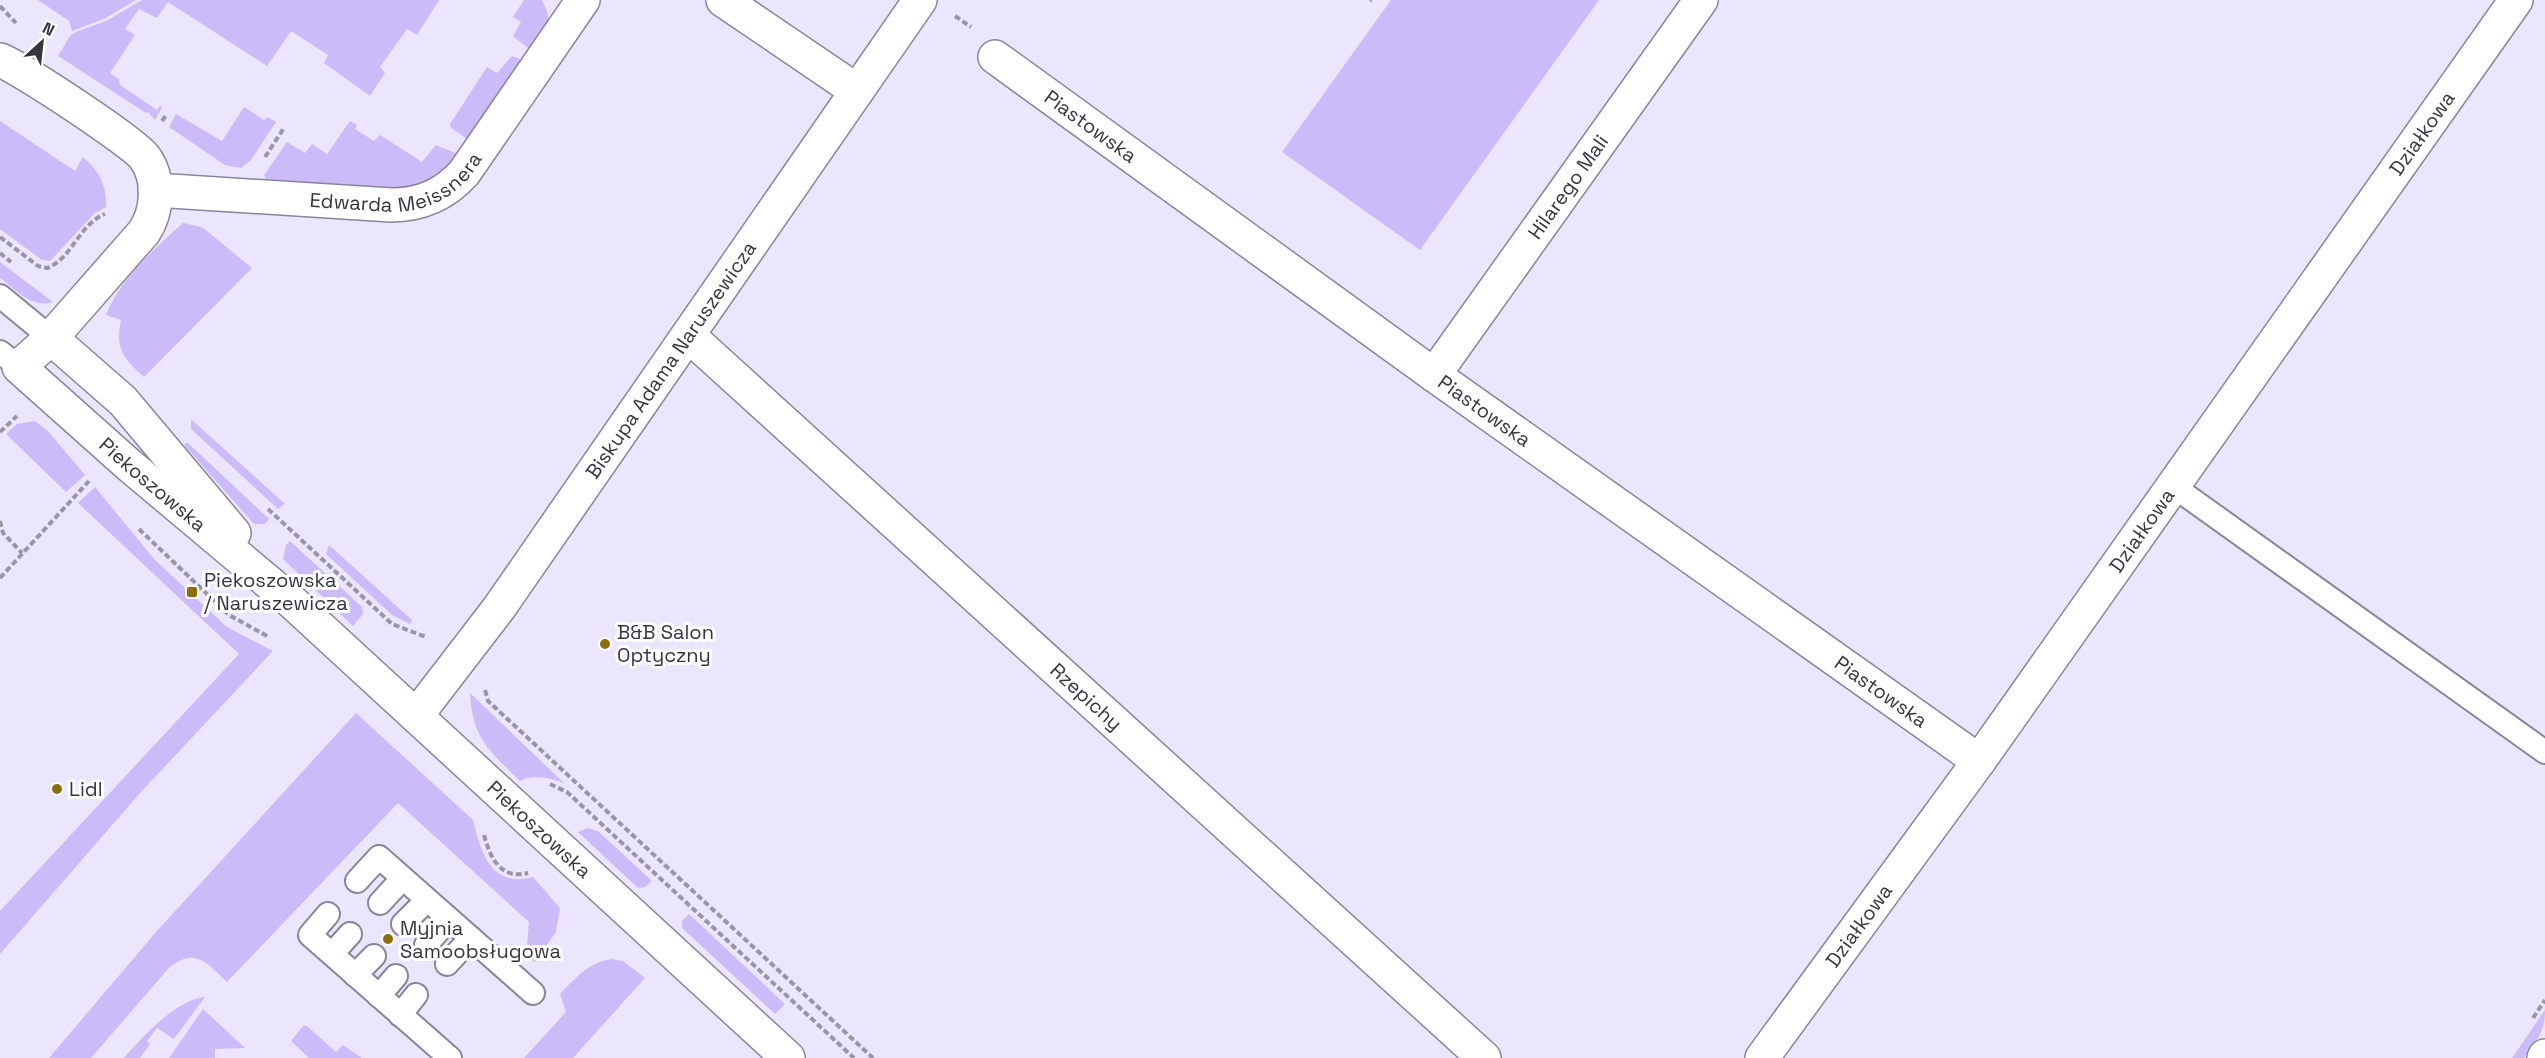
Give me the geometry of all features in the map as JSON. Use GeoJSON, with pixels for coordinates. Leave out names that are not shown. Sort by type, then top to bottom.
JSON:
{"type":"FeatureCollection","features":[{"type":"Feature","properties":{"kind":"street","name":"Edwarda Meissnera"},"geometry":{"type":"LineString","coordinates":[[154,203],[298,201],[401,205],[422,201],[444,192],[464,173],[584,0]]}},
{"type":"Feature","properties":{"kind":"street"},"geometry":{"type":"LineString","coordinates":[[723,0],[857,91]]}},
{"type":"Feature","properties":{"kind":"street","name":"Biskupa Adama Naruszewicza"},"geometry":{"type":"LineString","coordinates":[[416,716],[499,608],[920,0]]}},
{"type":"Feature","properties":{"kind":"street","name":"Hilarego Mali"},"geometry":{"type":"LineString","coordinates":[[1434,375],[1701,0]]}},
{"type":"Feature","properties":{"kind":"street","name":"Działkowa"},"geometry":{"type":"LineString","coordinates":[[1762,1058],[1979,761],[2516,0]]}},
{"type":"Feature","properties":{"kind":"street","name":"Piastowska"},"geometry":{"type":"LineString","coordinates":[[995,57],[1434,375],[1979,761]]}},
{"type":"Feature","properties":{"kind":"street"},"geometry":{"type":"LineString","coordinates":[[0,60],[138,149],[151,171],[154,203],[144,232],[51,338],[9,360]]}},
{"type":"Feature","properties":{"kind":"street","name":"Rzepichy"},"geometry":{"type":"LineString","coordinates":[[688,335],[1484,1058]]}},
{"type":"Feature","properties":{"kind":"street","name":"Piekoszowska"},"geometry":{"type":"LineString","coordinates":[[51,338],[123,401],[291,601]]}},
{"type":"Feature","properties":{"kind":"street","name":"Piekoszowska"},"geometry":{"type":"LineString","coordinates":[[9,360],[129,465],[291,601],[788,1058]]}},
{"type":"Feature","properties":{"kind":"lane"},"geometry":{"type":"LineString","coordinates":[[0,296],[51,338]]}},
{"type":"Feature","properties":{"kind":"lane"},"geometry":{"type":"LineString","coordinates":[[2173,486],[2545,752]]}},
{"type":"Feature","properties":{"kind":"lane"},"geometry":{"type":"LineString","coordinates":[[357,881],[379,857],[533,993]]}},
{"type":"Feature","properties":{"kind":"lane"},"geometry":{"type":"LineString","coordinates":[[380,903],[402,879]]}},
{"type":"Feature","properties":{"kind":"lane"},"geometry":{"type":"LineString","coordinates":[[403,924],[427,900]]}},
{"type":"Feature","properties":{"kind":"lane"},"geometry":{"type":"LineString","coordinates":[[328,914],[310,935],[450,1058]]}},
{"type":"Feature","properties":{"kind":"lane"},"geometry":{"type":"LineString","coordinates":[[426,945],[449,919]]}},
{"type":"Feature","properties":{"kind":"lane"},"geometry":{"type":"LineString","coordinates":[[332,954],[350,934]]}},
{"type":"Feature","properties":{"kind":"lane"},"geometry":{"type":"LineString","coordinates":[[447,964],[471,938]]}},
{"type":"Feature","properties":{"kind":"lane"},"geometry":{"type":"LineString","coordinates":[[355,975],[374,956]]}},
{"type":"Feature","properties":{"kind":"lane"},"geometry":{"type":"LineString","coordinates":[[379,996],[396,976]]}},
{"type":"Feature","properties":{"kind":"lane"},"geometry":{"type":"LineString","coordinates":[[400,1015],[416,995]]}},
{"type":"Feature","properties":{"kind":"path"},"geometry":{"type":"LineString","coordinates":[[260,164],[284,128]]}},
{"type":"Feature","properties":{"kind":"path"},"geometry":{"type":"LineString","coordinates":[[0,237],[38,266],[47,268],[57,263],[88,226],[101,215],[154,203]]}},
{"type":"Feature","properties":{"kind":"path"},"geometry":{"type":"LineString","coordinates":[[0,578],[90,479]]}},
{"type":"Feature","properties":{"kind":"path"},"geometry":{"type":"LineString","coordinates":[[267,508],[392,624],[418,633],[434,642]]}},
{"type":"Feature","properties":{"kind":"path"},"geometry":{"type":"LineString","coordinates":[[0,521],[3,533],[22,552]]}},
{"type":"Feature","properties":{"kind":"path"},"geometry":{"type":"LineString","coordinates":[[483,684],[488,702],[873,1058]]}},
{"type":"Feature","properties":{"kind":"path"},"geometry":{"type":"LineString","coordinates":[[599,822],[854,1058]]}},
{"type":"Feature","properties":{"kind":"shaded area"},"geometry":{"type":"Polygon","coordinates":[[[38,0],[136,0],[106,18],[72,31],[69,21],[38,0]]]}},
{"type":"Feature","properties":{"kind":"shaded area"},"geometry":{"type":"Polygon","coordinates":[[[142,0],[439,0],[417,35],[407,29],[380,67],[385,73],[370,96],[324,63],[328,55],[291,31],[267,66],[168,2],[157,18],[139,9],[125,29],[135,35],[110,73],[119,79],[120,85],[157,110],[160,106],[162,108],[155,120],[148,112],[146,113],[58,56],[70,36],[76,32],[106,21],[142,0]]]}},
{"type":"Feature","properties":{"kind":"shaded area"},"geometry":{"type":"Polygon","coordinates":[[[524,0],[542,0],[548,16],[545,32],[533,52],[513,36],[521,22],[513,17],[524,0]]]}},
{"type":"Feature","properties":{"kind":"shaded area"},"geometry":{"type":"Polygon","coordinates":[[[1391,0],[1599,0],[1420,250],[1282,152],[1391,0]]]}},
{"type":"Feature","properties":{"kind":"shaded area"},"geometry":{"type":"Polygon","coordinates":[[[512,56],[525,61],[470,141],[451,128],[450,124],[487,67],[497,73],[512,56]]]}},
{"type":"Feature","properties":{"kind":"shaded area"},"geometry":{"type":"Polygon","coordinates":[[[244,107],[264,120],[268,117],[276,122],[251,160],[241,168],[225,165],[169,127],[176,114],[222,141],[244,107]]]}},
{"type":"Feature","properties":{"kind":"shaded area"},"geometry":{"type":"Polygon","coordinates":[[[0,121],[75,171],[83,157],[98,173],[103,185],[106,207],[95,213],[50,261],[42,260],[0,229],[0,121]]]}},
{"type":"Feature","properties":{"kind":"shaded area"},"geometry":{"type":"Polygon","coordinates":[[[350,121],[357,125],[355,129],[374,141],[380,135],[422,162],[436,145],[458,154],[457,161],[428,180],[403,188],[263,182],[266,179],[264,175],[287,142],[305,153],[312,144],[327,154],[350,121]]]}},
{"type":"Feature","properties":{"kind":"shaded area"},"geometry":{"type":"Polygon","coordinates":[[[183,223],[202,227],[252,268],[144,377],[122,352],[119,338],[121,320],[106,315],[129,277],[183,223]]]}},
{"type":"Feature","properties":{"kind":"shaded area"},"geometry":{"type":"Polygon","coordinates":[[[0,262],[53,302],[38,303],[18,292],[0,278],[0,262]]]}},
{"type":"Feature","properties":{"kind":"shaded area"},"geometry":{"type":"Polygon","coordinates":[[[191,419],[285,504],[278,509],[191,429],[191,419]]]}},
{"type":"Feature","properties":{"kind":"shaded area"},"geometry":{"type":"Polygon","coordinates":[[[35,421],[48,431],[85,475],[66,492],[6,434],[17,424],[35,421]]]}},
{"type":"Feature","properties":{"kind":"shaded area"},"geometry":{"type":"Polygon","coordinates":[[[187,442],[269,519],[265,524],[254,524],[184,445],[187,442]]]}},
{"type":"Feature","properties":{"kind":"shaded area"},"geometry":{"type":"Polygon","coordinates":[[[95,487],[154,559],[227,627],[273,651],[141,792],[0,954],[0,911],[239,654],[78,503],[95,487]]]}},
{"type":"Feature","properties":{"kind":"shaded area"},"geometry":{"type":"Polygon","coordinates":[[[290,541],[362,607],[363,614],[353,626],[283,559],[286,545],[290,541]]]}},
{"type":"Feature","properties":{"kind":"shaded area"},"geometry":{"type":"Polygon","coordinates":[[[329,545],[412,620],[410,624],[392,615],[326,554],[329,545]]]}},
{"type":"Feature","properties":{"kind":"shaded area"},"geometry":{"type":"Polygon","coordinates":[[[470,693],[565,784],[543,778],[520,781],[492,752],[479,733],[471,709],[470,693]]]}},
{"type":"Feature","properties":{"kind":"shaded area"},"geometry":{"type":"Polygon","coordinates":[[[356,713],[473,820],[484,855],[490,865],[507,877],[519,879],[533,877],[560,908],[556,932],[535,962],[526,957],[529,922],[398,803],[227,982],[213,968],[199,959],[185,959],[177,962],[168,969],[91,1058],[49,1058],[156,932],[356,713]]]}},
{"type":"Feature","properties":{"kind":"shaded area"},"geometry":{"type":"Polygon","coordinates":[[[587,828],[598,831],[652,881],[645,887],[638,888],[578,832],[587,828]]]}},
{"type":"Feature","properties":{"kind":"shaded area"},"geometry":{"type":"Polygon","coordinates":[[[689,914],[785,1004],[775,1014],[682,928],[682,921],[689,914]]]}},
{"type":"Feature","properties":{"kind":"shaded area"},"geometry":{"type":"Polygon","coordinates":[[[612,959],[623,961],[645,978],[573,1058],[524,1058],[566,1012],[560,994],[589,967],[612,959]]]}},
{"type":"Feature","properties":{"kind":"shaded area"},"geometry":{"type":"Polygon","coordinates":[[[205,997],[174,1039],[157,1028],[147,1041],[150,1044],[140,1058],[124,1058],[150,1030],[171,1012],[205,997]]]}},
{"type":"Feature","properties":{"kind":"shaded area"},"geometry":{"type":"Polygon","coordinates":[[[203,1009],[245,1048],[215,1049],[215,1058],[169,1058],[203,1009]]]}},
{"type":"Feature","properties":{"kind":"shaded area"},"geometry":{"type":"Polygon","coordinates":[[[2545,1010],[2542,1030],[2533,1046],[2524,1058],[2512,1058],[2545,1010]]]}},
{"type":"Feature","properties":{"kind":"shaded area"},"geometry":{"type":"Polygon","coordinates":[[[303,1026],[307,1026],[336,1052],[343,1045],[362,1058],[309,1058],[291,1041],[303,1026]]]}},
{"type":"Feature","properties":{"kind":"place","name":"Piekoszowska / Naruszewicza"},"geometry":{"type":"Point","coordinates":[192,592]}},
{"type":"Feature","properties":{"kind":"place","name":"B&B Salon Optyczny"},"geometry":{"type":"Point","coordinates":[605,644]}},
{"type":"Feature","properties":{"kind":"place","name":"Lidl"},"geometry":{"type":"Point","coordinates":[57,789]}},
{"type":"Feature","properties":{"kind":"place","name":"Myjnia Samoobsługowa"},"geometry":{"type":"Point","coordinates":[388,939]}}]}
